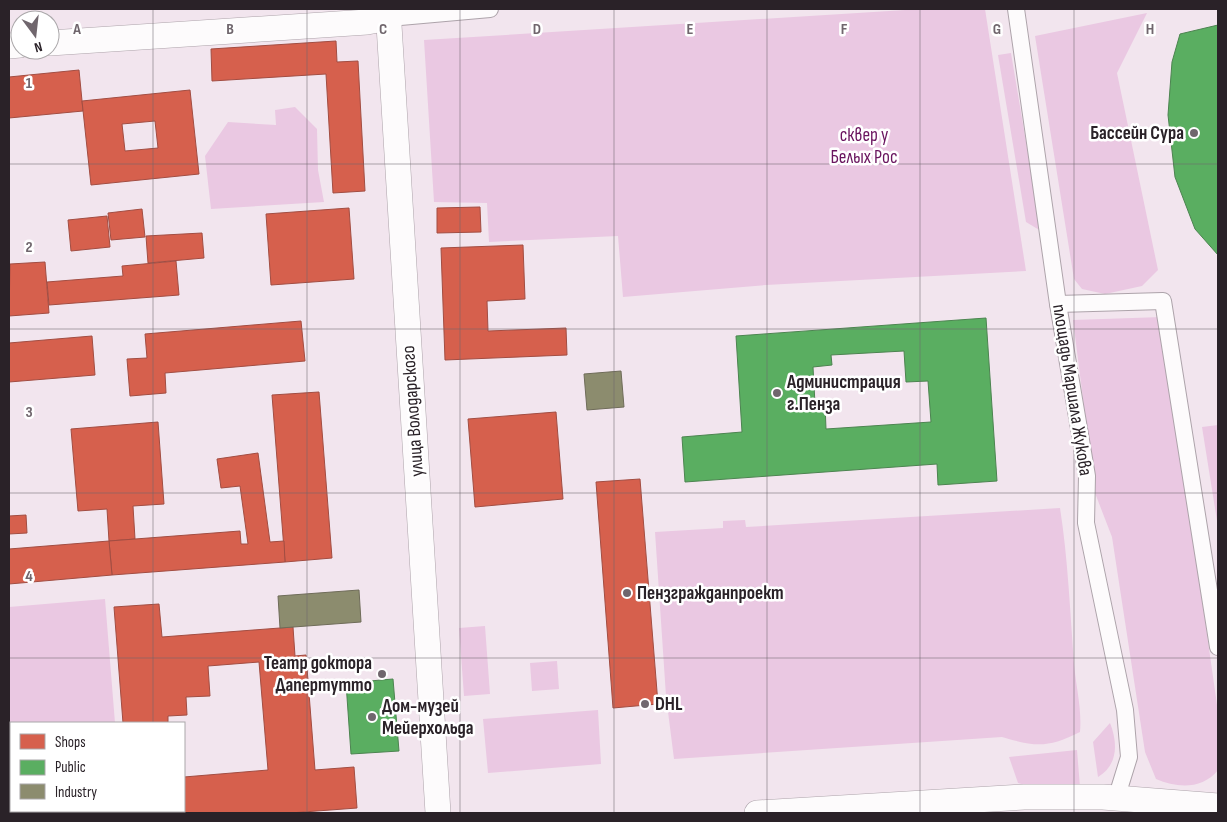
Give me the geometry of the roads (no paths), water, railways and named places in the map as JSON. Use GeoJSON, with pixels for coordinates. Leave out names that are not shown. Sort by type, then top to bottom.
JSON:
{"type":"FeatureCollection","features":[{"type":"Feature","properties":{"kind":"main road"},"geometry":{"type":"LineString","coordinates":[[60,42],[367,22],[388,14]]}},
{"type":"Feature","properties":{"kind":"main road","name":"улица Володарского"},"geometry":{"type":"LineString","coordinates":[[388,14],[438,813]]}},
{"type":"Feature","properties":{"kind":"main road"},"geometry":{"type":"LineString","coordinates":[[758,813],[1024,797],[1116,799],[1218,806]]}},
{"type":"Feature","properties":{"kind":"street"},"geometry":{"type":"LineString","coordinates":[[388,14],[490,9]]}},
{"type":"Feature","properties":{"kind":"street","name":"площадь Маршала Жукова"},"geometry":{"type":"LineString","coordinates":[[1016,9],[1058,304],[1087,476],[1086,523],[1124,710],[1129,757],[1116,799]]}},
{"type":"Feature","properties":{"kind":"street"},"geometry":{"type":"LineString","coordinates":[[1058,304],[1119,300],[1163,301],[1218,647]]}},
{"type":"Feature","properties":{"kind":"place","name":"Бассейн Сура"},"geometry":{"type":"Point","coordinates":[1194,133]}},
{"type":"Feature","properties":{"kind":"place","name":"Администрация г.Пенза"},"geometry":{"type":"Point","coordinates":[777,393]}},
{"type":"Feature","properties":{"kind":"place","name":"Пензгражданпроект"},"geometry":{"type":"Point","coordinates":[627,593]}},
{"type":"Feature","properties":{"kind":"place","name":"Театр доктора Дапертутто"},"geometry":{"type":"Point","coordinates":[382,674]}},
{"type":"Feature","properties":{"kind":"place","name":"DHL"},"geometry":{"type":"Point","coordinates":[645,704]}},
{"type":"Feature","properties":{"kind":"place","name":"Дом-музей Мейерхольда"},"geometry":{"type":"Point","coordinates":[372,717]}},
{"type":"Feature","properties":{"kind":"park label","name":"сквер у Белых Рос"},"geometry":{"type":"Point","coordinates":[864,146]}}]}
